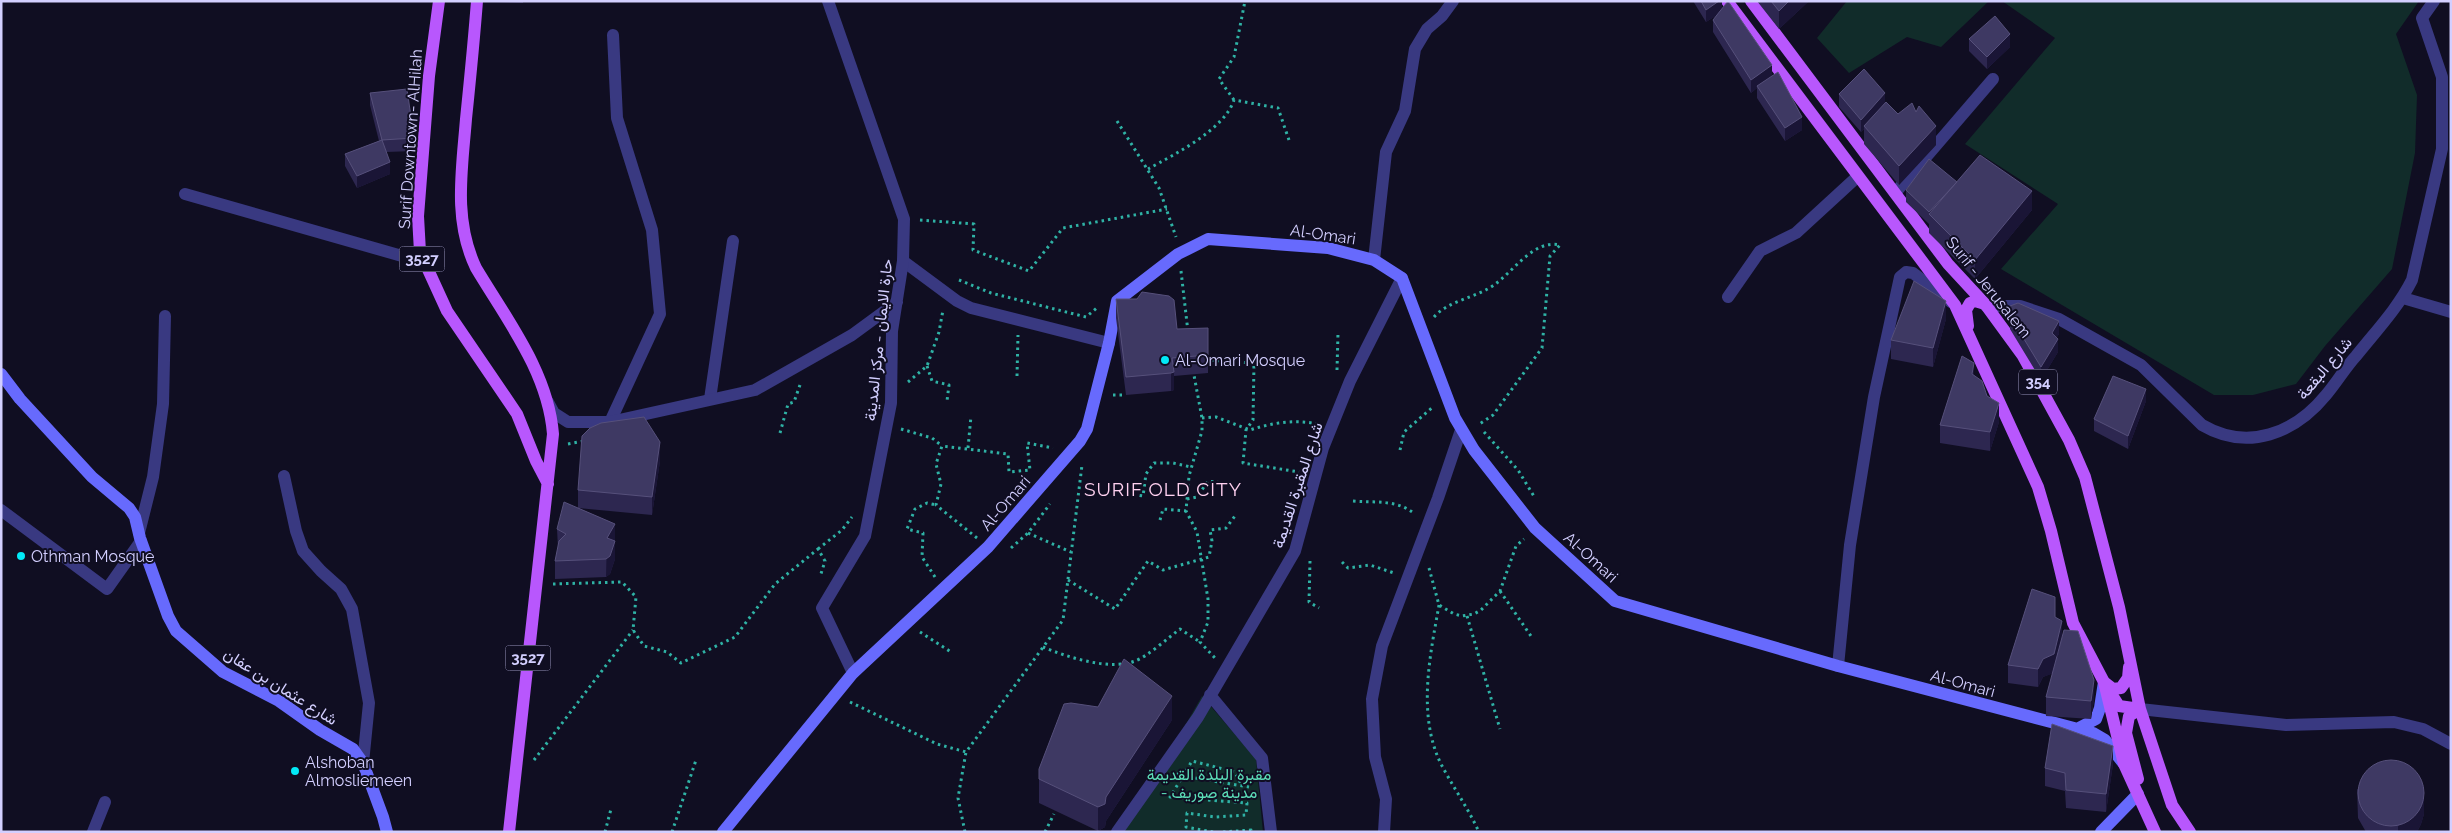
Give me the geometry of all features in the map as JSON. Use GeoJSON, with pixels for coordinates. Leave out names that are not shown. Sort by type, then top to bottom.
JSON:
{"type":"FeatureCollection","features":[{"type":"Feature","properties":{"kind":"main road","name":"Surif Downtown- AlHilah"},"geometry":{"type":"LineString","coordinates":[[439,1],[429,76],[418,216],[419,248],[447,311],[517,414],[536,461],[548,484]]}},
{"type":"Feature","properties":{"kind":"main road","name":"3527"},"geometry":{"type":"LineString","coordinates":[[477,1],[461,182],[461,216],[469,252],[536,367],[548,401],[553,434],[509,832]]}},
{"type":"Feature","properties":{"kind":"main road","name":"354"},"geometry":{"type":"LineString","coordinates":[[1727,1],[1955,306],[2038,487],[2051,531],[2073,623],[2104,682],[2124,764],[2155,831]]}},
{"type":"Feature","properties":{"kind":"main road","name":"Surif - Jerusalem"},"geometry":{"type":"LineString","coordinates":[[1751,1],[1948,264],[1986,305],[2023,356],[2069,440],[2085,477],[2130,654],[2140,709],[2172,805],[2190,832]]}},
{"type":"Feature","properties":{"kind":"main road","name":"Al-Omari"},"geometry":{"type":"LineString","coordinates":[[723,832],[838,690],[988,547],[1080,441],[1087,429],[1109,343],[1117,301],[1178,254],[1208,239],[1328,248],[1374,260],[1402,278],[1461,430],[1535,528],[1615,601],[1838,666],[2075,730],[2093,733],[2103,738],[2124,764]]}},
{"type":"Feature","properties":{"kind":"main road"},"geometry":{"type":"LineString","coordinates":[[1970,336],[1966,318],[1967,307],[1973,301],[1986,305]]}},
{"type":"Feature","properties":{"kind":"main road","name":"شارع عثمان بن عفان"},"geometry":{"type":"LineString","coordinates":[[1,374],[20,399],[92,477],[129,508],[135,517],[140,537],[170,621],[183,638],[223,672],[279,701],[358,754],[386,832]]}},
{"type":"Feature","properties":{"kind":"main road"},"geometry":{"type":"LineString","coordinates":[[2104,682],[2113,689],[2123,686],[2128,678],[2130,654]]}},
{"type":"Feature","properties":{"kind":"main road"},"geometry":{"type":"LineString","coordinates":[[2104,682],[2120,706],[2140,709]]}},
{"type":"Feature","properties":{"kind":"main road"},"geometry":{"type":"LineString","coordinates":[[2075,730],[2096,719],[2100,708],[2104,682]]}},
{"type":"Feature","properties":{"kind":"main road"},"geometry":{"type":"LineString","coordinates":[[2140,709],[2130,716],[2126,733],[2155,831]]}},
{"type":"Feature","properties":{"kind":"main road"},"geometry":{"type":"LineString","coordinates":[[2101,832],[2138,794]]}},
{"type":"Feature","properties":{"kind":"street","name":"حارة الايمان - مركز المدينة"},"geometry":{"type":"LineString","coordinates":[[828,1],[904,219],[903,261],[892,331],[891,403],[865,536],[822,608],[853,674]]}},
{"type":"Feature","properties":{"kind":"street"},"geometry":{"type":"LineString","coordinates":[[1374,260],[1386,152],[1405,111],[1415,49],[1427,29],[1442,16],[1453,1]]}},
{"type":"Feature","properties":{"kind":"street","name":"شارع البقعة"},"geometry":{"type":"LineString","coordinates":[[1986,305],[2020,306],[2059,319],[2141,365],[2202,426],[2225,436],[2253,438],[2280,433],[2312,410],[2403,298],[2412,280],[2442,150],[2442,77],[2422,18],[2434,1]]}},
{"type":"Feature","properties":{"kind":"street"},"geometry":{"type":"LineString","coordinates":[[610,422],[660,314],[652,230],[617,118],[613,35]]}},
{"type":"Feature","properties":{"kind":"street"},"geometry":{"type":"LineString","coordinates":[[1895,193],[1993,79]]}},
{"type":"Feature","properties":{"kind":"street"},"geometry":{"type":"LineString","coordinates":[[1728,297],[1760,251],[1796,233],[1857,177]]}},
{"type":"Feature","properties":{"kind":"street"},"geometry":{"type":"LineString","coordinates":[[185,194],[424,262]]}},
{"type":"Feature","properties":{"kind":"street"},"geometry":{"type":"LineString","coordinates":[[710,399],[733,241]]}},
{"type":"Feature","properties":{"kind":"street"},"geometry":{"type":"LineString","coordinates":[[903,261],[957,301],[971,308],[1109,343]]}},
{"type":"Feature","properties":{"kind":"street"},"geometry":{"type":"LineString","coordinates":[[1838,666],[1850,545],[1874,397],[1900,277],[1906,272],[1913,273],[1955,306]]}},
{"type":"Feature","properties":{"kind":"street","name":"شارع المقبرة القديمة"},"geometry":{"type":"LineString","coordinates":[[1117,832],[1198,717],[1295,551],[1324,448],[1346,390],[1402,278]]}},
{"type":"Feature","properties":{"kind":"street"},"geometry":{"type":"LineString","coordinates":[[2403,298],[2451,312]]}},
{"type":"Feature","properties":{"kind":"street"},"geometry":{"type":"LineString","coordinates":[[548,401],[554,413],[568,422],[610,422],[754,390],[852,335],[897,302]]}},
{"type":"Feature","properties":{"kind":"street"},"geometry":{"type":"LineString","coordinates":[[1,510],[107,589],[140,537],[153,477],[163,404],[165,316]]}},
{"type":"Feature","properties":{"kind":"street"},"geometry":{"type":"LineString","coordinates":[[1384,832],[1386,800],[1375,757],[1372,699],[1382,646],[1438,498],[1461,430]]}},
{"type":"Feature","properties":{"kind":"street"},"geometry":{"type":"LineString","coordinates":[[284,476],[296,531],[303,550],[316,566],[341,588],[352,609],[369,703],[362,762]]}},
{"type":"Feature","properties":{"kind":"street"},"geometry":{"type":"LineString","coordinates":[[1210,695],[1262,758],[1271,832]]}},
{"type":"Feature","properties":{"kind":"street"},"geometry":{"type":"LineString","coordinates":[[2140,709],[2286,725],[2394,722],[2423,729],[2451,744]]}},
{"type":"Feature","properties":{"kind":"street"},"geometry":{"type":"LineString","coordinates":[[93,832],[105,802]]}},
{"type":"Feature","properties":{"kind":"path"},"geometry":{"type":"LineString","coordinates":[[1245,1],[1234,57],[1219,79],[1234,100],[1278,108],[1290,143]]}},
{"type":"Feature","properties":{"kind":"path"},"geometry":{"type":"LineString","coordinates":[[1148,169],[1176,154],[1219,124],[1230,113],[1234,100]]}},
{"type":"Feature","properties":{"kind":"path"},"geometry":{"type":"LineString","coordinates":[[1116,121],[1159,188],[1176,235],[1189,340]]}},
{"type":"Feature","properties":{"kind":"path"},"geometry":{"type":"LineString","coordinates":[[913,220],[974,224],[973,250],[1029,271],[1063,228],[1167,209]]}},
{"type":"Feature","properties":{"kind":"path"},"geometry":{"type":"LineString","coordinates":[[1430,322],[1439,311],[1484,292],[1496,284],[1539,247],[1554,243],[1560,245],[1550,256],[1542,348],[1493,415],[1478,425],[1473,420]]}},
{"type":"Feature","properties":{"kind":"path"},"geometry":{"type":"LineString","coordinates":[[951,277],[991,293],[1086,317],[1105,301]]}},
{"type":"Feature","properties":{"kind":"path"},"geometry":{"type":"LineString","coordinates":[[906,385],[927,366],[940,332],[943,307],[953,310]]}},
{"type":"Feature","properties":{"kind":"path"},"geometry":{"type":"LineString","coordinates":[[1017,376],[1018,327]]}},
{"type":"Feature","properties":{"kind":"path"},"geometry":{"type":"LineString","coordinates":[[1201,360],[1254,363],[1253,420],[1246,430],[1243,463],[1300,472]]}},
{"type":"Feature","properties":{"kind":"path"},"geometry":{"type":"LineString","coordinates":[[927,366],[932,381],[949,385],[947,401]]}},
{"type":"Feature","properties":{"kind":"path"},"geometry":{"type":"LineString","coordinates":[[1193,368],[1202,418],[1202,431],[1191,467],[1186,511],[1197,532],[1208,599],[1208,622],[1200,642]]}},
{"type":"Feature","properties":{"kind":"path"},"geometry":{"type":"LineString","coordinates":[[780,433],[788,404],[794,402],[802,380]]}},
{"type":"Feature","properties":{"kind":"path"},"geometry":{"type":"LineString","coordinates":[[1105,395],[1126,395]]}},
{"type":"Feature","properties":{"kind":"path"},"geometry":{"type":"LineString","coordinates":[[1400,450],[1404,432],[1437,403],[1439,410]]}},
{"type":"Feature","properties":{"kind":"path"},"geometry":{"type":"LineString","coordinates":[[968,448],[971,416]]}},
{"type":"Feature","properties":{"kind":"path"},"geometry":{"type":"LineString","coordinates":[[1202,418],[1216,417],[1246,430],[1271,423],[1303,421],[1323,426]]}},
{"type":"Feature","properties":{"kind":"path"},"geometry":{"type":"LineString","coordinates":[[897,429],[932,438],[942,446],[1008,454],[1009,472],[1030,470],[1027,443],[1058,450],[1080,441],[1083,460],[1063,620],[966,752],[963,760],[958,798],[965,832]]}},
{"type":"Feature","properties":{"kind":"path"},"geometry":{"type":"LineString","coordinates":[[562,446],[591,439]]}},
{"type":"Feature","properties":{"kind":"path"},"geometry":{"type":"LineString","coordinates":[[936,505],[941,484],[936,464],[942,446]]}},
{"type":"Feature","properties":{"kind":"path"},"geometry":{"type":"LineString","coordinates":[[1114,491],[1143,496],[1146,474],[1154,463],[1173,462],[1191,467]]}},
{"type":"Feature","properties":{"kind":"path"},"geometry":{"type":"LineString","coordinates":[[1187,499],[1197,497],[1208,481],[1230,484]]}},
{"type":"Feature","properties":{"kind":"path"},"geometry":{"type":"LineString","coordinates":[[1353,501],[1388,501],[1407,508],[1415,514]]}},
{"type":"Feature","properties":{"kind":"path"},"geometry":{"type":"LineString","coordinates":[[939,579],[927,567],[922,556],[923,533],[907,529],[915,509],[927,503],[936,505],[980,541]]}},
{"type":"Feature","properties":{"kind":"path"},"geometry":{"type":"LineString","coordinates":[[1160,520],[1163,509],[1186,511]]}},
{"type":"Feature","properties":{"kind":"path"},"geometry":{"type":"LineString","coordinates":[[1068,580],[1116,610],[1148,561],[1163,570],[1209,557],[1212,549],[1210,530],[1226,528],[1234,516]]}},
{"type":"Feature","properties":{"kind":"path"},"geometry":{"type":"LineString","coordinates":[[1439,605],[1454,614],[1467,616],[1481,610],[1500,591],[1516,546],[1535,528]]}},
{"type":"Feature","properties":{"kind":"path"},"geometry":{"type":"LineString","coordinates":[[1028,533],[1071,552]]}},
{"type":"Feature","properties":{"kind":"path"},"geometry":{"type":"LineString","coordinates":[[633,630],[644,646],[667,652],[682,663],[735,637],[775,584],[818,549],[825,561],[817,586]]}},
{"type":"Feature","properties":{"kind":"path"},"geometry":{"type":"LineString","coordinates":[[1310,560],[1309,602],[1319,608]]}},
{"type":"Feature","properties":{"kind":"path"},"geometry":{"type":"LineString","coordinates":[[1342,562],[1348,568],[1370,565],[1396,573]]}},
{"type":"Feature","properties":{"kind":"path"},"geometry":{"type":"LineString","coordinates":[[1427,564],[1439,605],[1431,649],[1426,717],[1441,763],[1466,805],[1478,832]]}},
{"type":"Feature","properties":{"kind":"path"},"geometry":{"type":"LineString","coordinates":[[534,761],[633,630],[636,597],[622,582],[549,584],[535,588]]}},
{"type":"Feature","properties":{"kind":"path"},"geometry":{"type":"LineString","coordinates":[[1500,591],[1533,638]]}},
{"type":"Feature","properties":{"kind":"path"},"geometry":{"type":"LineString","coordinates":[[1467,616],[1500,729]]}},
{"type":"Feature","properties":{"kind":"path"},"geometry":{"type":"LineString","coordinates":[[1043,647],[1066,656],[1112,664],[1135,661],[1180,629],[1200,642],[1216,659]]}},
{"type":"Feature","properties":{"kind":"path"},"geometry":{"type":"LineString","coordinates":[[919,631],[951,652]]}},
{"type":"Feature","properties":{"kind":"path"},"geometry":{"type":"LineString","coordinates":[[838,690],[845,699],[937,744],[966,752]]}},
{"type":"Feature","properties":{"kind":"path"},"geometry":{"type":"LineString","coordinates":[[672,832],[696,760]]}},
{"type":"Feature","properties":{"kind":"path"},"geometry":{"type":"LineString","coordinates":[[1213,832],[1186,827],[1187,813],[1215,817],[1246,815],[1247,803],[1170,797],[1192,761],[1235,772],[1242,786]]}},
{"type":"Feature","properties":{"kind":"path"},"geometry":{"type":"LineString","coordinates":[[1183,776],[1254,788]]}},
{"type":"Feature","properties":{"kind":"path"},"geometry":{"type":"LineString","coordinates":[[605,832],[611,809]]}},
{"type":"Feature","properties":{"kind":"path"},"geometry":{"type":"LineString","coordinates":[[1045,832],[1054,814]]}},
{"type":"Feature","properties":{"kind":"path"},"geometry":{"type":"LineString","coordinates":[[1223,832],[1251,830],[1251,832]]}},
{"type":"Feature","properties":{"kind":"green space"},"geometry":{"type":"Polygon","coordinates":[[[1847,1],[1989,1],[1941,47],[1907,37],[1849,73],[1817,38],[1847,1]]]}},
{"type":"Feature","properties":{"kind":"green space"},"geometry":{"type":"Polygon","coordinates":[[[2002,1],[2419,1],[2396,34],[2417,95],[2415,153],[2392,269],[2325,346],[2296,384],[2253,395],[2214,395],[2001,269],[2058,204],[1965,144],[2055,38],[2002,1]]]}},
{"type":"Feature","properties":{"kind":"green space","name":"مقبرة البلدة القديمة - مدينة صوريف"},"geometry":{"type":"Polygon","coordinates":[[[1202,696],[1256,759],[1263,832],[1124,832],[1202,696]]]}},
{"type":"Feature","properties":{"kind":"building"},"geometry":{"type":"Polygon","coordinates":[[[1701,1],[1719,1],[1706,10],[1701,1]]]}},
{"type":"Feature","properties":{"kind":"building"},"geometry":{"type":"Polygon","coordinates":[[[1728,1],[1772,65],[1751,80],[1713,20],[1728,1]]]}},
{"type":"Feature","properties":{"kind":"building"},"geometry":{"type":"Polygon","coordinates":[[[1771,1],[1789,1],[1779,11],[1771,1]]]}},
{"type":"Feature","properties":{"kind":"building"},"geometry":{"type":"Polygon","coordinates":[[[1995,16],[2010,34],[1987,57],[1969,39],[1995,16]]]}},
{"type":"Feature","properties":{"kind":"building"},"geometry":{"type":"Polygon","coordinates":[[[1864,69],[1885,93],[1861,120],[1839,94],[1864,69]]]}},
{"type":"Feature","properties":{"kind":"building"},"geometry":{"type":"Polygon","coordinates":[[[1778,72],[1802,117],[1785,128],[1757,86],[1778,72]]]}},
{"type":"Feature","properties":{"kind":"building"},"geometry":{"type":"Polygon","coordinates":[[[407,89],[414,138],[382,140],[370,93],[407,89]]]}},
{"type":"Feature","properties":{"kind":"building"},"geometry":{"type":"Polygon","coordinates":[[[1886,102],[1898,114],[1912,103],[1916,112],[1919,106],[1936,126],[1899,166],[1864,126],[1886,102]]]}},
{"type":"Feature","properties":{"kind":"building"},"geometry":{"type":"Polygon","coordinates":[[[382,140],[390,162],[357,176],[345,154],[382,140]]]}},
{"type":"Feature","properties":{"kind":"building"},"geometry":{"type":"Polygon","coordinates":[[[1980,155],[2032,191],[1975,260],[1929,214],[1980,155]]]}},
{"type":"Feature","properties":{"kind":"building"},"geometry":{"type":"Polygon","coordinates":[[[1929,159],[1957,182],[1929,212],[1906,190],[1929,159]]]}},
{"type":"Feature","properties":{"kind":"building"},"geometry":{"type":"Polygon","coordinates":[[[1914,281],[1946,301],[1933,348],[1891,340],[1914,281]]]}},
{"type":"Feature","properties":{"kind":"building","name":"Al-Omari Mosque"},"geometry":{"type":"Polygon","coordinates":[[[1142,292],[1169,296],[1174,300],[1177,329],[1208,328],[1208,355],[1172,358],[1174,372],[1171,373],[1126,377],[1116,299],[1137,299],[1142,292]]]}},
{"type":"Feature","properties":{"kind":"building"},"geometry":{"type":"Polygon","coordinates":[[[2018,303],[2059,321],[2052,333],[2058,339],[2041,367],[2010,316],[2010,306],[2018,303]]]}},
{"type":"Feature","properties":{"kind":"building"},"geometry":{"type":"Polygon","coordinates":[[[1962,356],[1974,363],[1972,374],[1982,381],[1987,396],[1999,403],[1990,432],[1940,425],[1962,356]]]}},
{"type":"Feature","properties":{"kind":"building"},"geometry":{"type":"Polygon","coordinates":[[[2113,376],[2146,389],[2128,436],[2094,419],[2113,376]]]}},
{"type":"Feature","properties":{"kind":"building"},"geometry":{"type":"Polygon","coordinates":[[[644,417],[660,442],[652,497],[578,490],[582,436],[590,428],[601,423],[644,417]]]}},
{"type":"Feature","properties":{"kind":"building"},"geometry":{"type":"Polygon","coordinates":[[[564,502],[615,524],[607,538],[615,541],[610,556],[606,559],[555,561],[559,541],[566,534],[557,529],[564,502]]]}},
{"type":"Feature","properties":{"kind":"building"},"geometry":{"type":"Polygon","coordinates":[[[2032,589],[2055,597],[2055,617],[2062,621],[2054,654],[2043,659],[2038,669],[2008,665],[2032,589]]]}},
{"type":"Feature","properties":{"kind":"building"},"geometry":{"type":"Polygon","coordinates":[[[2064,630],[2078,631],[2094,680],[2091,701],[2046,697],[2064,630]]]}},
{"type":"Feature","properties":{"kind":"building"},"geometry":{"type":"Polygon","coordinates":[[[1124,659],[1172,696],[1106,797],[1105,804],[1098,807],[1039,779],[1039,769],[1064,704],[1071,703],[1098,707],[1124,659]]]}},
{"type":"Feature","properties":{"kind":"building"},"geometry":{"type":"Polygon","coordinates":[[[2052,724],[2113,746],[2106,794],[2066,790],[2065,773],[2045,768],[2052,724]]]}},
{"type":"Feature","properties":{"kind":"building"},"geometry":{"type":"Polygon","coordinates":[[[2391,760],[2404,763],[2414,770],[2421,780],[2424,793],[2421,806],[2414,816],[2404,823],[2391,826],[2378,823],[2368,816],[2361,806],[2358,793],[2361,780],[2368,770],[2378,763],[2391,760]]]}},
{"type":"Feature","properties":{"kind":"place","name":"Al-Omari Mosque"},"geometry":{"type":"Point","coordinates":[1165,360]}},
{"type":"Feature","properties":{"kind":"place","name":"Othman Mosque"},"geometry":{"type":"Point","coordinates":[21,556]}},
{"type":"Feature","properties":{"kind":"place","name":"Alshoban Almosliemeen"},"geometry":{"type":"Point","coordinates":[295,771]}},
{"type":"Feature","properties":{"kind":"district","name":"SURIF OLD CITY"},"geometry":{"type":"Point","coordinates":[1163,489]}}]}
